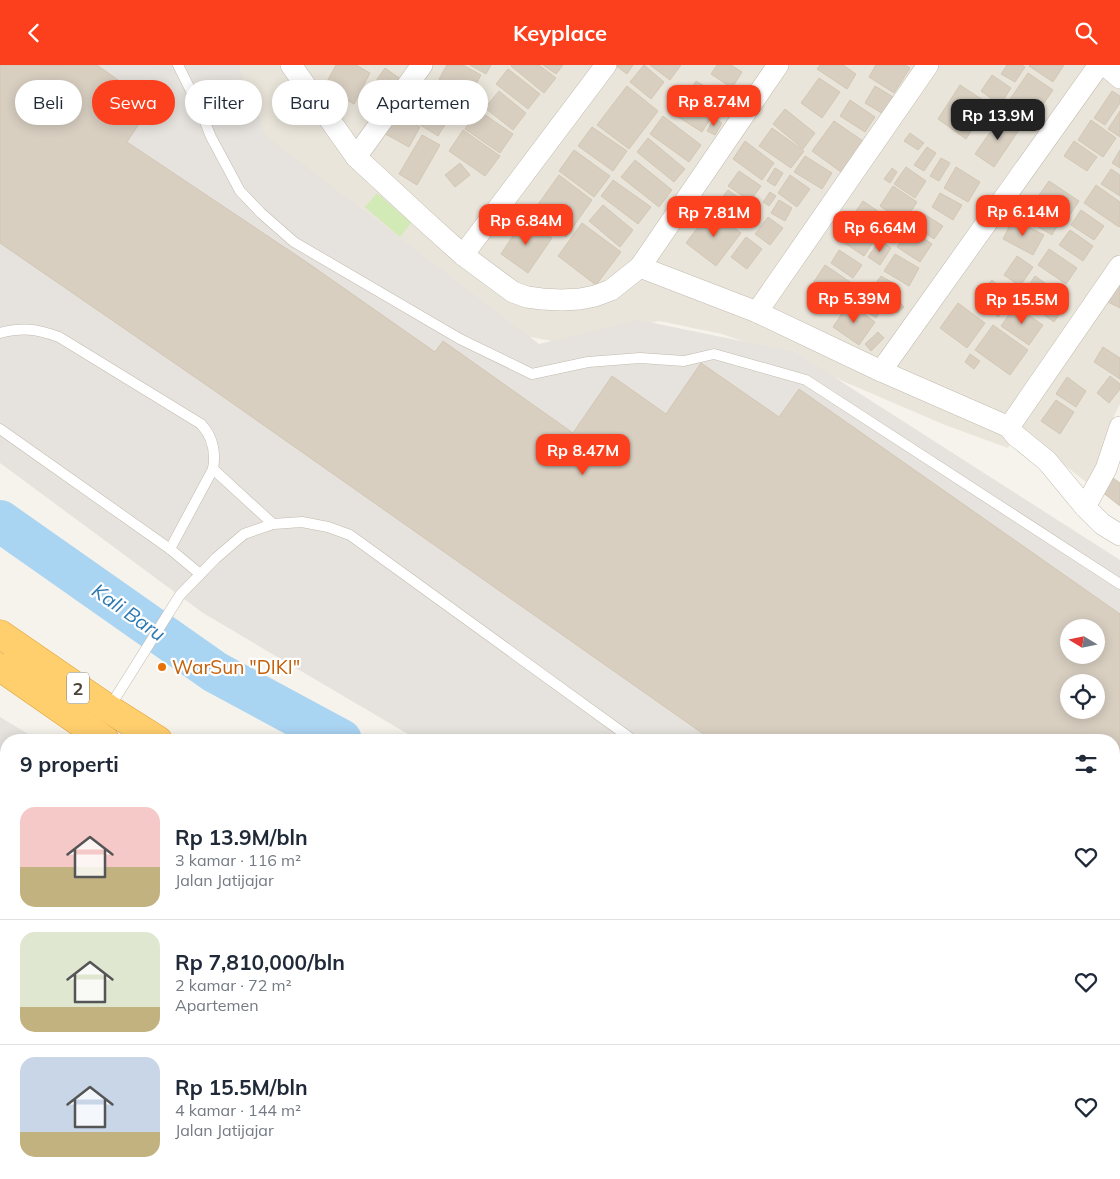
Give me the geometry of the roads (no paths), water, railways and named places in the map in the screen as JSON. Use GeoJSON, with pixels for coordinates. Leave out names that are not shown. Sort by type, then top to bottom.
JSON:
{"type":"FeatureCollection","features":[{"type":"Feature","properties":{"kind":"highway","name":"2"},"geometry":{"type":"LineString","coordinates":[[1,637],[149,734]]}},
{"type":"Feature","properties":{"kind":"highway","name":"2"},"geometry":{"type":"LineString","coordinates":[[0,667],[96,734]]}},
{"type":"Feature","properties":{"kind":"street"},"geometry":{"type":"LineString","coordinates":[[291,65],[356,157],[463,255],[513,292],[527,297],[561,300],[580,299],[611,290],[640,267],[778,65]]}},
{"type":"Feature","properties":{"kind":"street"},"geometry":{"type":"LineString","coordinates":[[356,157],[422,65]]}},
{"type":"Feature","properties":{"kind":"street"},"geometry":{"type":"LineString","coordinates":[[463,255],[606,65]]}},
{"type":"Feature","properties":{"kind":"street"},"geometry":{"type":"LineString","coordinates":[[757,312],[928,65]]}},
{"type":"Feature","properties":{"kind":"street"},"geometry":{"type":"LineString","coordinates":[[881,371],[1099,65]]}},
{"type":"Feature","properties":{"kind":"street"},"geometry":{"type":"LineString","coordinates":[[1105,65],[1120,78]]}},
{"type":"Feature","properties":{"kind":"street"},"geometry":{"type":"LineString","coordinates":[[1009,427],[1120,266]]}},
{"type":"Feature","properties":{"kind":"street"},"geometry":{"type":"LineString","coordinates":[[640,267],[757,312],[881,371],[1009,427],[1015,435],[1047,461],[1085,507],[1102,524],[1120,535]]}},
{"type":"Feature","properties":{"kind":"street"},"geometry":{"type":"LineString","coordinates":[[1085,507],[1106,469],[1120,427]]}},
{"type":"Feature","properties":{"kind":"lane"},"geometry":{"type":"LineString","coordinates":[[178,65],[199,107],[211,137],[240,191],[262,213],[294,242],[460,339],[532,374],[588,363],[640,358],[684,361],[714,354],[806,381],[1120,584]]}},
{"type":"Feature","properties":{"kind":"lane"},"geometry":{"type":"LineString","coordinates":[[0,333],[10,330],[27,329],[59,337],[201,424],[210,437],[215,459],[214,469],[170,549]]}},
{"type":"Feature","properties":{"kind":"lane"},"geometry":{"type":"LineString","coordinates":[[0,429],[170,549],[200,574]]}},
{"type":"Feature","properties":{"kind":"lane"},"geometry":{"type":"LineString","coordinates":[[214,469],[273,523]]}},
{"type":"Feature","properties":{"kind":"lane"},"geometry":{"type":"LineString","coordinates":[[109,709],[180,595],[216,558],[244,534],[273,523],[306,522],[350,535],[626,734]]}},
{"type":"Feature","properties":{"kind":"waterway","name":"Kali Baru"},"geometry":{"type":"LineString","coordinates":[[0,521],[215,672],[330,734]]}},
{"type":"Feature","properties":{"kind":"place","name":"WarSun \"DIKI\""},"geometry":{"type":"Point","coordinates":[162,667]}}]}
